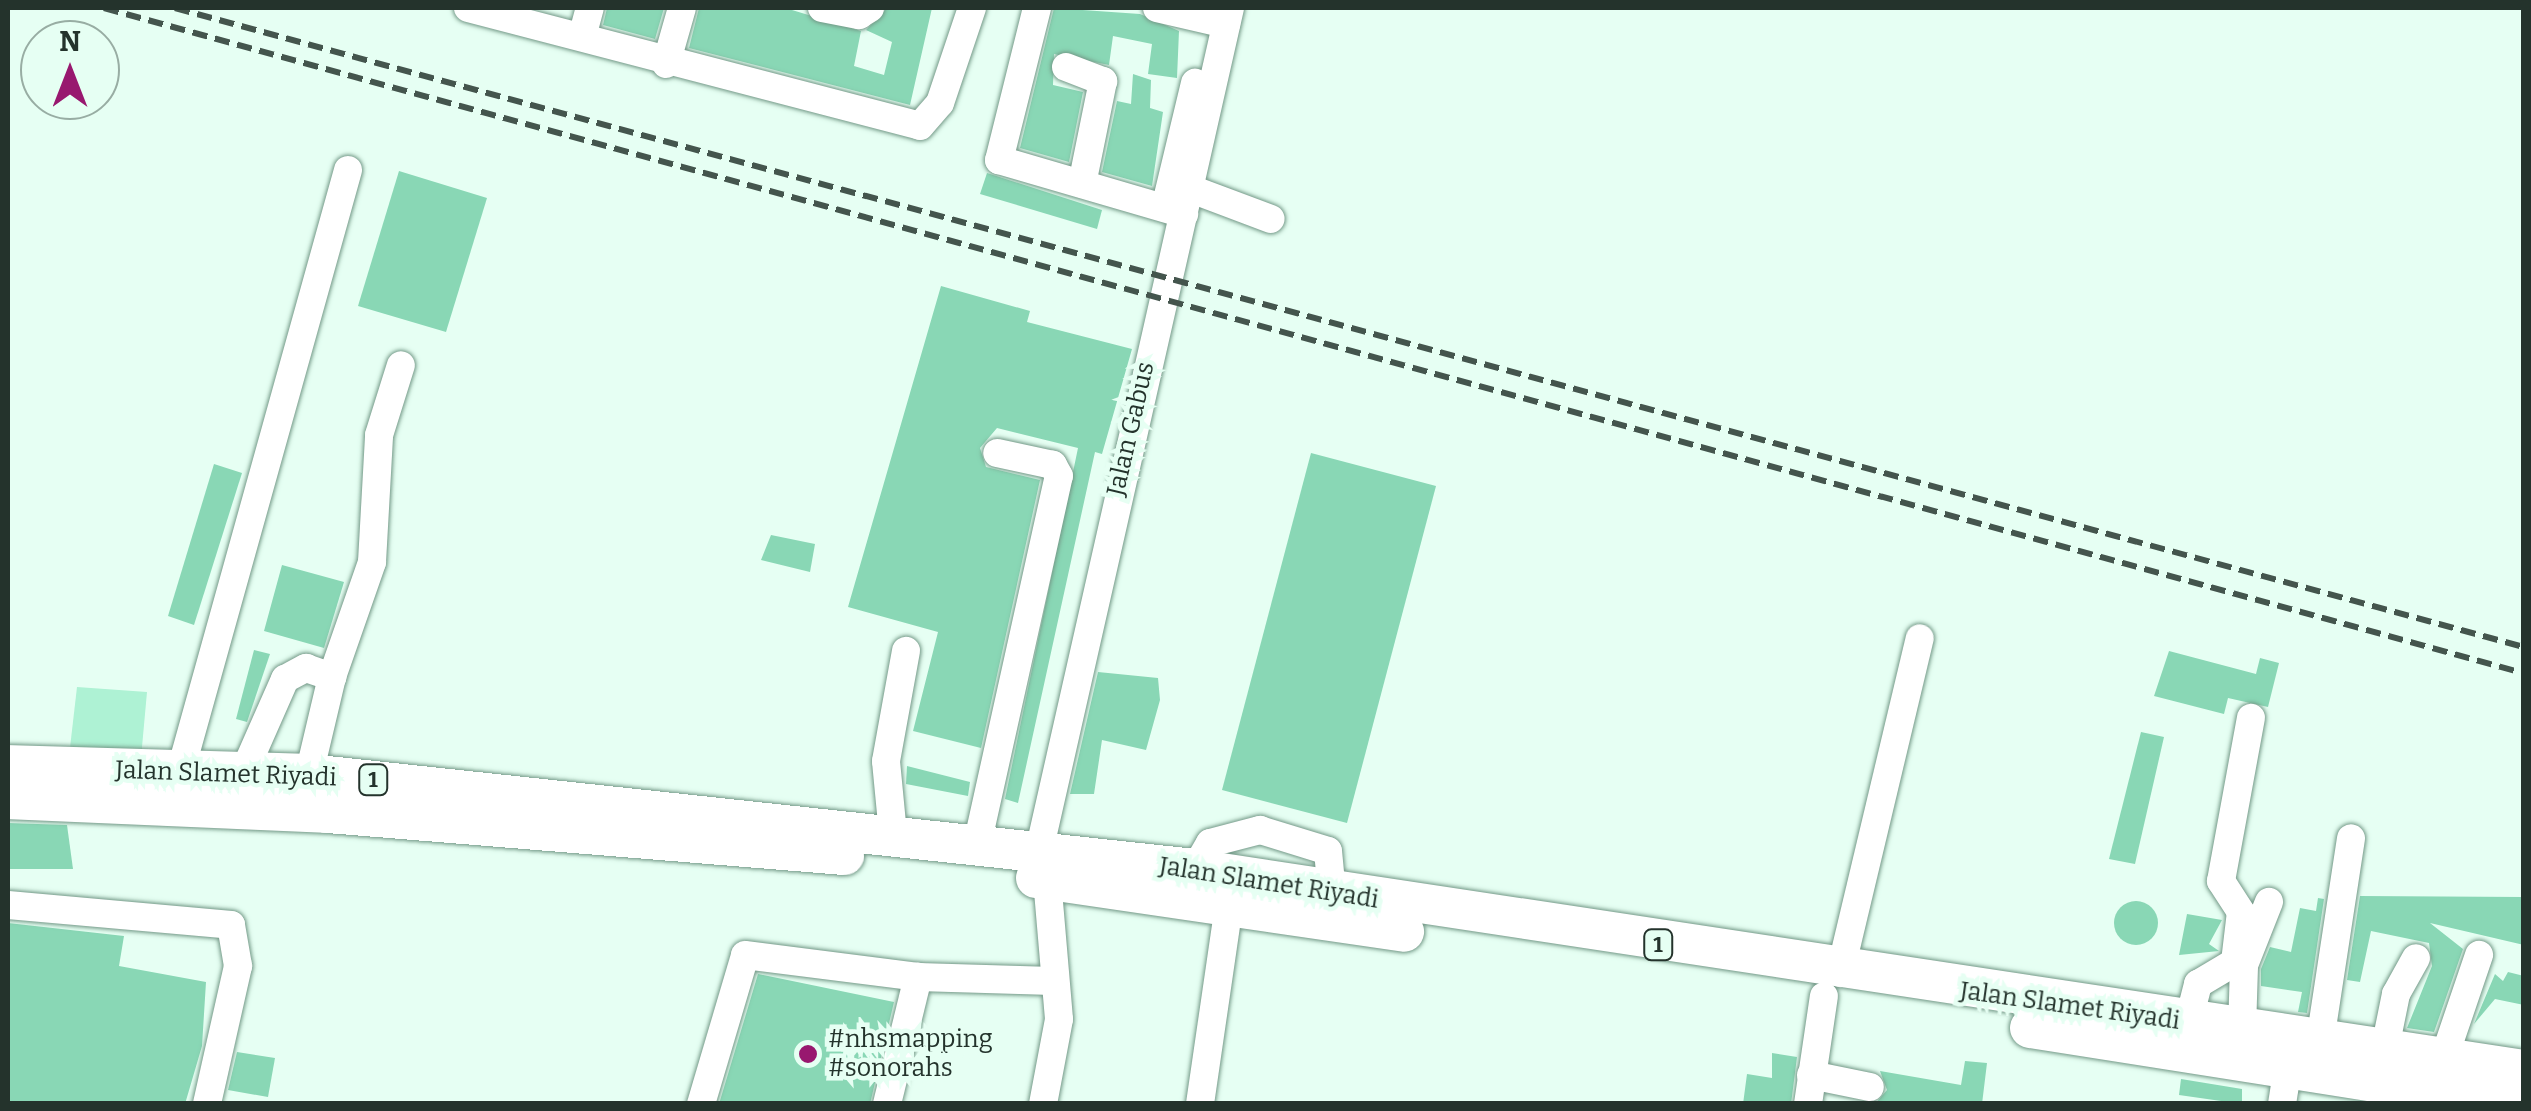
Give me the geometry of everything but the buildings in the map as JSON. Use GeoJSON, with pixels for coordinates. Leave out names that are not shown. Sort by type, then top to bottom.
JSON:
{"type":"FeatureCollection","features":[{"type":"Feature","properties":{"kind":"highway","name":"Jalan Slamet Riyadi"},"geometry":{"type":"LineString","coordinates":[[8,766],[310,774],[792,835],[1039,870],[1229,906],[1832,984],[2184,1037],[2242,1030],[2524,1070]]}},
{"type":"Feature","properties":{"kind":"highway","name":"Jalan Slamet Riyadi"},"geometry":{"type":"LineString","coordinates":[[8,799],[737,829]]}},
{"type":"Feature","properties":{"kind":"highway","name":"Jalan Slamet Riyadi"},"geometry":{"type":"LineString","coordinates":[[792,835],[893,834],[977,844],[1039,870],[1195,870],[1832,984]]}},
{"type":"Feature","properties":{"kind":"highway","name":"Jalan Slamet Riyadi"},"geometry":{"type":"LineString","coordinates":[[2184,1037],[2285,1085],[2515,1104]]}},
{"type":"Feature","properties":{"kind":"street"},"geometry":{"type":"LineString","coordinates":[[582,37],[590,8]]}},
{"type":"Feature","properties":{"kind":"street"},"geometry":{"type":"LineString","coordinates":[[666,64],[682,8]]}},
{"type":"Feature","properties":{"kind":"street"},"geometry":{"type":"LineString","coordinates":[[822,8],[859,16],[870,8]]}},
{"type":"Feature","properties":{"kind":"street"},"geometry":{"type":"LineString","coordinates":[[484,10],[666,64],[920,126],[940,104],[972,8]]}},
{"type":"Feature","properties":{"kind":"street"},"geometry":{"type":"LineString","coordinates":[[1037,8],[999,160],[1082,184],[1271,218]]}},
{"type":"Feature","properties":{"kind":"street"},"geometry":{"type":"LineString","coordinates":[[1158,8],[1220,15]]}},
{"type":"Feature","properties":{"kind":"street","name":"Jalan Gabus"},"geometry":{"type":"LineString","coordinates":[[1043,1104],[1059,1018],[1039,870],[1220,15]]}},
{"type":"Feature","properties":{"kind":"street"},"geometry":{"type":"LineString","coordinates":[[1066,66],[1103,81],[1082,184]]}},
{"type":"Feature","properties":{"kind":"street"},"geometry":{"type":"LineString","coordinates":[[180,773],[348,170]]}},
{"type":"Feature","properties":{"kind":"street"},"geometry":{"type":"LineString","coordinates":[[310,774],[332,677],[372,562],[379,435],[401,366]]}},
{"type":"Feature","properties":{"kind":"street"},"geometry":{"type":"LineString","coordinates":[[977,844],[1058,476],[1053,465],[998,453]]}},
{"type":"Feature","properties":{"kind":"street"},"geometry":{"type":"LineString","coordinates":[[1808,1104],[1832,984],[1920,638]]}},
{"type":"Feature","properties":{"kind":"street"},"geometry":{"type":"LineString","coordinates":[[893,834],[886,761],[906,651]]}},
{"type":"Feature","properties":{"kind":"street"},"geometry":{"type":"LineString","coordinates":[[244,772],[294,670],[332,677]]}},
{"type":"Feature","properties":{"kind":"street"},"geometry":{"type":"LineString","coordinates":[[2184,1037],[2198,984],[2235,962],[2241,912],[2221,881],[2251,718]]}},
{"type":"Feature","properties":{"kind":"street"},"geometry":{"type":"LineString","coordinates":[[2320,1041],[2350,838]]}},
{"type":"Feature","properties":{"kind":"street"},"geometry":{"type":"LineString","coordinates":[[2242,1030],[2244,965],[2269,902]]}},
{"type":"Feature","properties":{"kind":"street"},"geometry":{"type":"LineString","coordinates":[[8,905],[231,925],[238,966],[208,1104]]}},
{"type":"Feature","properties":{"kind":"street"},"geometry":{"type":"LineString","coordinates":[[1200,1104],[1229,906]]}},
{"type":"Feature","properties":{"kind":"street"},"geometry":{"type":"LineString","coordinates":[[701,1104],[745,955],[918,977],[1053,981]]}},
{"type":"Feature","properties":{"kind":"street"},"geometry":{"type":"LineString","coordinates":[[2444,1058],[2479,955]]}},
{"type":"Feature","properties":{"kind":"street"},"geometry":{"type":"LineString","coordinates":[[2384,1048],[2396,994],[2416,958]]}},
{"type":"Feature","properties":{"kind":"street"},"geometry":{"type":"LineString","coordinates":[[887,1104],[918,977]]}},
{"type":"Feature","properties":{"kind":"street"},"geometry":{"type":"LineString","coordinates":[[1811,1075],[1870,1086]]}},
{"type":"Feature","properties":{"kind":"green space"},"geometry":{"type":"Polygon","coordinates":[[[77,687],[147,692],[140,769],[68,765],[77,687]]]}},
{"type":"Feature","properties":{"kind":"railway"},"geometry":{"type":"LineString","coordinates":[[104,8],[2524,673]]}},
{"type":"Feature","properties":{"kind":"railway"},"geometry":{"type":"LineString","coordinates":[[175,8],[2524,647]]}},
{"type":"Feature","properties":{"kind":"place","name":"#nhsmapping #sonorahs"},"geometry":{"type":"Point","coordinates":[808,1054]}}]}
